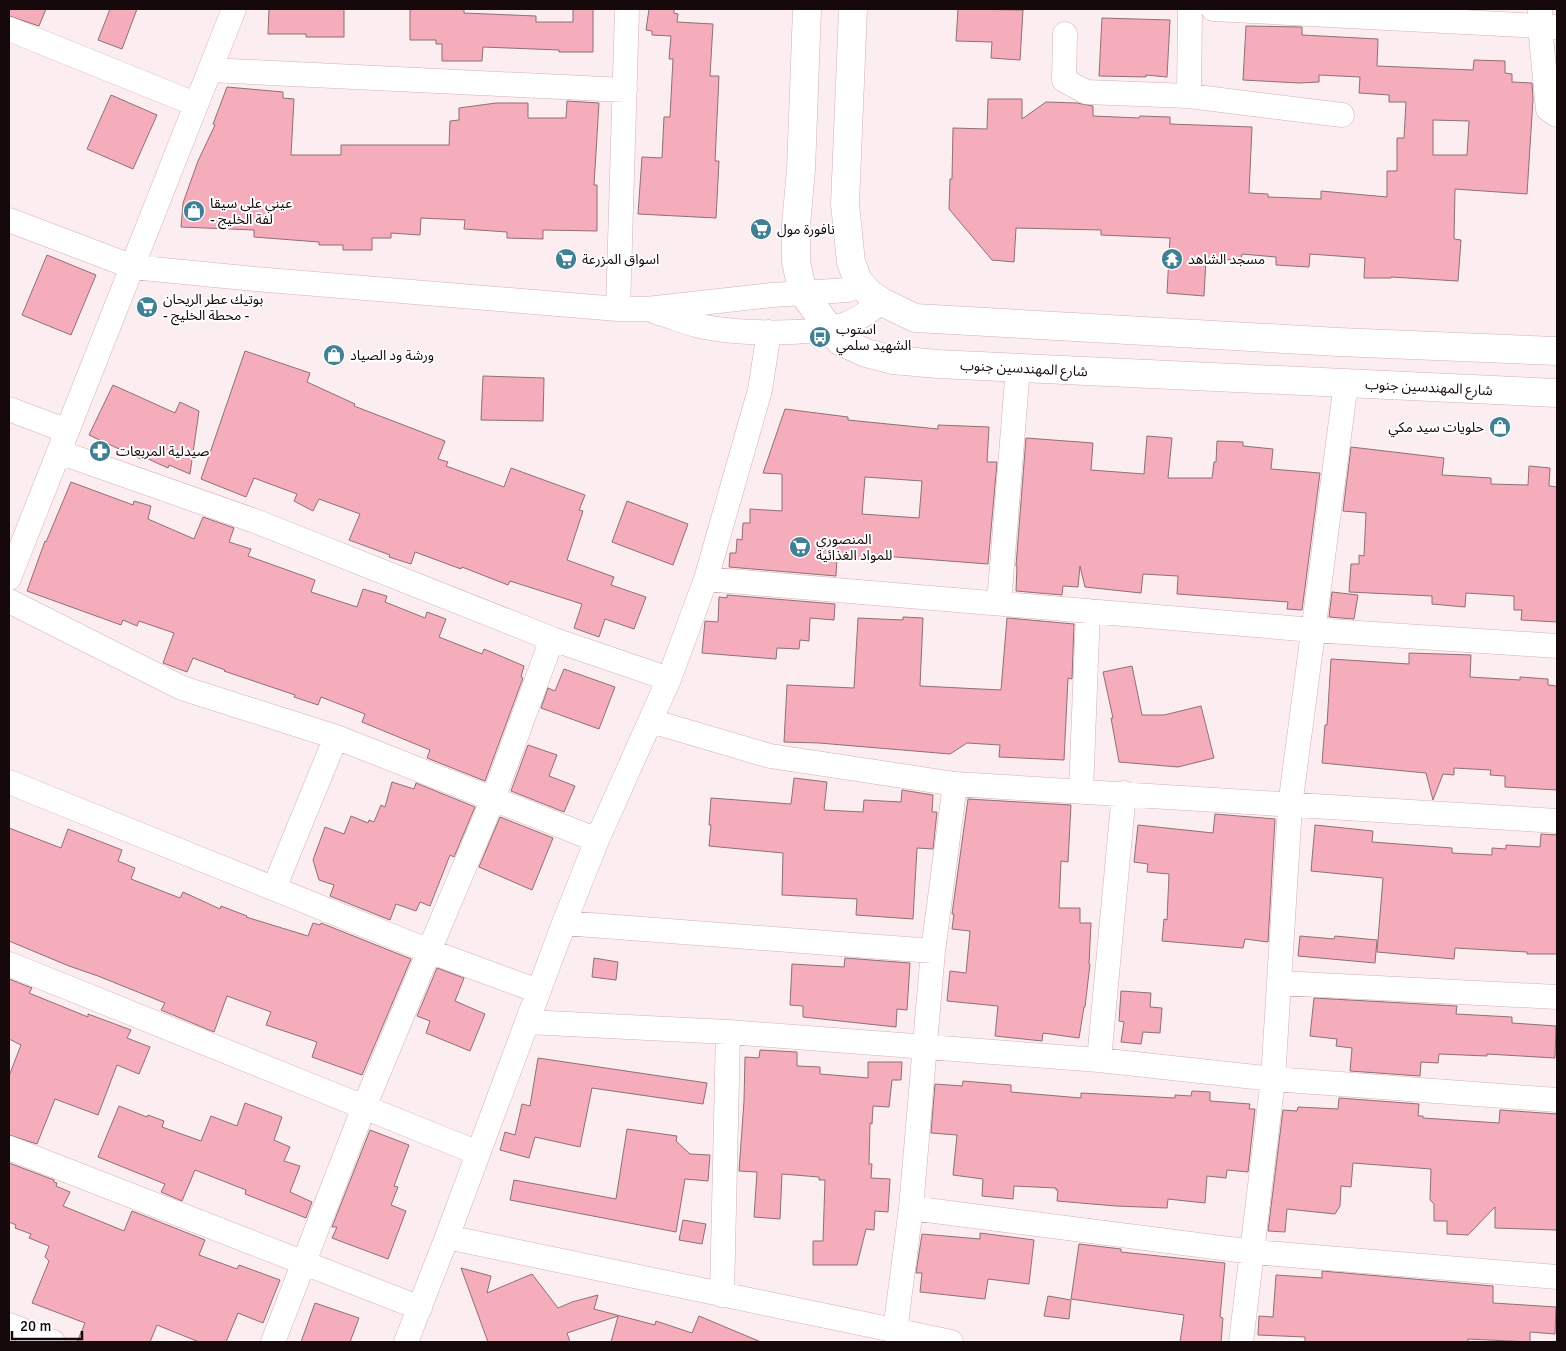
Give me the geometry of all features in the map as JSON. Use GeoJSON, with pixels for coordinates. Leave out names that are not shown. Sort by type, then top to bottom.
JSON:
{"type":"FeatureCollection","features":[{"type":"Feature","properties":{"kind":"highway","name":"شارع المهندسين جنوب"},"geometry":{"type":"LineString","coordinates":[[807,9],[801,170],[796,225],[796,262],[803,293],[840,341],[866,353],[893,360],[938,364],[1557,393]]}},
{"type":"Feature","properties":{"kind":"highway"},"geometry":{"type":"LineString","coordinates":[[853,9],[845,204],[851,262],[858,281],[870,294],[882,302],[915,318],[1328,342],[1557,351]]}},
{"type":"Feature","properties":{"kind":"street"},"geometry":{"type":"LineString","coordinates":[[9,578],[234,9]]}},
{"type":"Feature","properties":{"kind":"street"},"geometry":{"type":"LineString","coordinates":[[618,309],[627,9]]}},
{"type":"Feature","properties":{"kind":"street"},"geometry":{"type":"LineString","coordinates":[[1189,96],[1190,9]]}},
{"type":"Feature","properties":{"kind":"street"},"geometry":{"type":"LineString","coordinates":[[1213,9],[1416,14],[1546,20],[1548,109],[1557,115]]}},
{"type":"Feature","properties":{"kind":"street"},"geometry":{"type":"LineString","coordinates":[[9,29],[195,104]]}},
{"type":"Feature","properties":{"kind":"street"},"geometry":{"type":"LineString","coordinates":[[1065,34],[1064,80],[1086,92],[1189,96],[1342,115]]}},
{"type":"Feature","properties":{"kind":"street"},"geometry":{"type":"LineString","coordinates":[[210,70],[625,90]]}},
{"type":"Feature","properties":{"kind":"street"},"geometry":{"type":"LineString","coordinates":[[9,220],[133,266],[255,279],[618,309],[647,309],[848,290],[858,281]]}},
{"type":"Feature","properties":{"kind":"street"},"geometry":{"type":"LineString","coordinates":[[647,309],[697,325],[730,330],[769,332],[829,328],[847,324],[865,315],[882,302]]}},
{"type":"Feature","properties":{"kind":"street"},"geometry":{"type":"LineString","coordinates":[[406,1342],[564,923],[597,840],[669,679],[706,579],[760,390],[769,332]]}},
{"type":"Feature","properties":{"kind":"street"},"geometry":{"type":"LineString","coordinates":[[999,603],[1018,368]]}},
{"type":"Feature","properties":{"kind":"street"},"geometry":{"type":"LineString","coordinates":[[1242,1342],[1272,1079],[1280,982],[1290,806],[1346,383]]}},
{"type":"Feature","properties":{"kind":"street"},"geometry":{"type":"LineString","coordinates":[[9,409],[63,441],[255,521],[552,639],[669,679]]}},
{"type":"Feature","properties":{"kind":"street"},"geometry":{"type":"LineString","coordinates":[[706,579],[1313,630],[1557,646]]}},
{"type":"Feature","properties":{"kind":"street"},"geometry":{"type":"LineString","coordinates":[[9,601],[182,688],[336,737],[597,840]]}},
{"type":"Feature","properties":{"kind":"street"},"geometry":{"type":"LineString","coordinates":[[1081,791],[1088,611]]}},
{"type":"Feature","properties":{"kind":"street"},"geometry":{"type":"LineString","coordinates":[[273,1342],[364,1107],[493,799],[552,639]]}},
{"type":"Feature","properties":{"kind":"street"},"geometry":{"type":"LineString","coordinates":[[651,721],[770,756],[955,784],[1557,822]]}},
{"type":"Feature","properties":{"kind":"street"},"geometry":{"type":"LineString","coordinates":[[274,888],[336,737]]}},
{"type":"Feature","properties":{"kind":"street"},"geometry":{"type":"LineString","coordinates":[[9,782],[428,951],[538,991]]}},
{"type":"Feature","properties":{"kind":"street"},"geometry":{"type":"LineString","coordinates":[[895,1331],[910,1208],[933,951],[955,784]]}},
{"type":"Feature","properties":{"kind":"street"},"geometry":{"type":"LineString","coordinates":[[1099,1060],[1124,794]]}},
{"type":"Feature","properties":{"kind":"street"},"geometry":{"type":"LineString","coordinates":[[564,923],[933,951]]}},
{"type":"Feature","properties":{"kind":"street"},"geometry":{"type":"LineString","coordinates":[[9,964],[478,1153]]}},
{"type":"Feature","properties":{"kind":"street"},"geometry":{"type":"LineString","coordinates":[[1280,982],[1557,997]]}},
{"type":"Feature","properties":{"kind":"street"},"geometry":{"type":"LineString","coordinates":[[527,1022],[728,1032],[1099,1060],[1272,1079],[1557,1100]]}},
{"type":"Feature","properties":{"kind":"street"},"geometry":{"type":"LineString","coordinates":[[722,1295],[728,1032]]}},
{"type":"Feature","properties":{"kind":"street"},"geometry":{"type":"LineString","coordinates":[[9,1148],[420,1308]]}},
{"type":"Feature","properties":{"kind":"street"},"geometry":{"type":"LineString","coordinates":[[910,1208],[1253,1252],[1557,1277]]}},
{"type":"Feature","properties":{"kind":"street"},"geometry":{"type":"LineString","coordinates":[[447,1237],[951,1342]]}},
{"type":"Feature","properties":{"kind":"street"},"geometry":{"type":"LineString","coordinates":[[9,1325],[53,1342]]}},
{"type":"Feature","properties":{"kind":"building"},"geometry":{"type":"Polygon","coordinates":[[[9,9],[46,9],[39,26],[9,16],[9,9]]]}},
{"type":"Feature","properties":{"kind":"building"},"geometry":{"type":"Polygon","coordinates":[[[110,9],[137,9],[122,49],[98,40],[110,9]]]}},
{"type":"Feature","properties":{"kind":"building"},"geometry":{"type":"Polygon","coordinates":[[[269,9],[344,9],[344,37],[268,34],[269,9]]]}},
{"type":"Feature","properties":{"kind":"building"},"geometry":{"type":"Polygon","coordinates":[[[410,9],[464,9],[464,13],[536,16],[536,22],[573,22],[573,9],[593,9],[593,52],[559,52],[559,50],[483,47],[482,61],[442,61],[442,44],[436,44],[436,40],[410,40],[410,9]]]}},
{"type":"Feature","properties":{"kind":"building"},"geometry":{"type":"Polygon","coordinates":[[[649,9],[674,9],[674,13],[678,14],[677,22],[713,24],[710,76],[719,76],[715,161],[719,161],[716,218],[638,214],[642,157],[662,158],[664,117],[670,117],[673,59],[669,59],[671,36],[652,35],[652,31],[646,30],[649,9]]]}},
{"type":"Feature","properties":{"kind":"building"},"geometry":{"type":"Polygon","coordinates":[[[958,9],[1023,10],[1020,60],[991,58],[992,42],[956,41],[958,9]]]}},
{"type":"Feature","properties":{"kind":"building"},"geometry":{"type":"Polygon","coordinates":[[[1102,18],[1170,20],[1167,77],[1146,75],[1146,77],[1099,76],[1102,18]]]}},
{"type":"Feature","properties":{"kind":"building"},"geometry":{"type":"Polygon","coordinates":[[[1246,26],[1302,27],[1302,35],[1378,39],[1377,66],[1473,70],[1474,60],[1505,61],[1505,73],[1512,74],[1512,82],[1532,83],[1533,99],[1527,194],[1455,189],[1454,239],[1461,240],[1458,281],[1391,277],[1364,278],[1365,258],[1310,254],[1309,267],[1276,265],[1276,257],[1242,254],[1241,260],[1206,259],[1204,296],[1167,293],[1170,238],[1101,235],[1101,230],[1016,228],[1014,262],[992,260],[949,209],[950,179],[952,179],[953,128],[987,129],[988,99],[1022,99],[1022,119],[1046,102],[1077,103],[1093,106],[1093,116],[1170,117],[1170,124],[1252,127],[1249,193],[1268,194],[1268,197],[1321,199],[1321,191],[1387,197],[1387,171],[1397,171],[1397,138],[1404,138],[1406,102],[1389,102],[1389,95],[1359,93],[1360,77],[1319,75],[1319,82],[1299,83],[1243,80],[1246,26]],[[1433,120],[1433,155],[1467,155],[1469,121],[1433,120]]]}},
{"type":"Feature","properties":{"kind":"building"},"geometry":{"type":"Polygon","coordinates":[[[227,87],[283,92],[283,98],[294,99],[291,155],[341,155],[341,145],[449,145],[450,121],[459,120],[459,108],[496,103],[528,103],[528,118],[566,118],[567,101],[599,103],[594,185],[597,185],[597,231],[543,230],[543,239],[507,238],[507,232],[464,229],[465,220],[421,218],[420,235],[391,233],[391,238],[372,238],[372,250],[343,250],[343,245],[319,245],[319,242],[254,237],[254,230],[181,227],[183,203],[198,161],[215,125],[213,124],[227,87]]]}},
{"type":"Feature","properties":{"kind":"building"},"geometry":{"type":"Polygon","coordinates":[[[111,95],[157,115],[133,169],[87,149],[111,95]]]}},
{"type":"Feature","properties":{"kind":"building"},"geometry":{"type":"Polygon","coordinates":[[[47,255],[96,275],[71,335],[22,315],[47,255]]]}},
{"type":"Feature","properties":{"kind":"building"},"geometry":{"type":"Polygon","coordinates":[[[245,351],[310,373],[307,382],[355,404],[354,406],[445,441],[438,459],[448,462],[446,466],[504,487],[511,468],[585,495],[579,510],[583,511],[567,560],[614,577],[611,585],[646,597],[634,629],[605,619],[599,637],[574,628],[582,604],[510,581],[508,585],[462,567],[461,569],[415,552],[411,564],[389,557],[390,555],[349,540],[360,514],[319,499],[313,511],[294,501],[297,494],[254,478],[246,497],[201,479],[245,351]]]}},
{"type":"Feature","properties":{"kind":"building"},"geometry":{"type":"Polygon","coordinates":[[[483,376],[544,378],[543,421],[481,420],[483,376]]]}},
{"type":"Feature","properties":{"kind":"building"},"geometry":{"type":"Polygon","coordinates":[[[113,385],[175,413],[180,402],[199,411],[190,474],[169,465],[168,468],[146,458],[145,461],[89,435],[113,385]]]}},
{"type":"Feature","properties":{"kind":"building"},"geometry":{"type":"Polygon","coordinates":[[[785,409],[848,417],[848,420],[938,429],[938,425],[989,427],[987,462],[997,462],[988,564],[883,556],[883,561],[837,558],[836,576],[729,567],[730,553],[736,553],[737,539],[742,540],[743,523],[750,523],[750,509],[782,511],[782,474],[763,473],[785,409]],[[865,477],[862,514],[919,518],[922,481],[865,477]]]}},
{"type":"Feature","properties":{"kind":"building"},"geometry":{"type":"Polygon","coordinates":[[[1147,436],[1172,438],[1168,478],[1212,478],[1214,462],[1216,462],[1217,441],[1243,442],[1243,446],[1273,449],[1271,469],[1320,473],[1302,610],[1287,609],[1288,602],[1177,594],[1178,576],[1143,574],[1141,593],[1085,587],[1080,566],[1078,587],[1063,586],[1062,595],[1016,591],[1016,566],[1026,438],[1093,443],[1091,470],[1144,474],[1147,436]]]}},
{"type":"Feature","properties":{"kind":"building"},"geometry":{"type":"Polygon","coordinates":[[[1351,447],[1444,458],[1442,475],[1491,478],[1491,484],[1528,485],[1529,466],[1550,468],[1549,486],[1557,487],[1557,622],[1521,620],[1522,610],[1514,610],[1514,596],[1466,593],[1465,607],[1432,604],[1432,596],[1349,592],[1351,564],[1359,564],[1359,555],[1364,556],[1366,513],[1343,511],[1351,447]]]}},
{"type":"Feature","properties":{"kind":"building"},"geometry":{"type":"Polygon","coordinates":[[[71,482],[133,505],[134,501],[151,506],[148,519],[194,539],[203,517],[234,528],[229,542],[251,549],[248,556],[315,580],[311,592],[357,607],[363,589],[387,596],[385,602],[425,618],[427,612],[446,619],[439,637],[482,654],[484,649],[524,666],[521,677],[523,678],[485,781],[427,758],[430,750],[362,722],[365,714],[321,697],[318,705],[193,658],[187,672],[163,663],[174,633],[139,621],[137,626],[123,620],[121,625],[27,591],[45,541],[71,482]]]}},
{"type":"Feature","properties":{"kind":"building"},"geometry":{"type":"Polygon","coordinates":[[[627,501],[688,524],[673,565],[612,542],[627,501]]]}},
{"type":"Feature","properties":{"kind":"building"},"geometry":{"type":"Polygon","coordinates":[[[1332,592],[1358,595],[1354,619],[1329,617],[1332,592]]]}},
{"type":"Feature","properties":{"kind":"building"},"geometry":{"type":"Polygon","coordinates":[[[727,595],[835,604],[834,620],[810,618],[809,641],[800,640],[799,649],[777,648],[776,659],[702,653],[705,621],[718,622],[719,597],[727,598],[727,595]]]}},
{"type":"Feature","properties":{"kind":"building"},"geometry":{"type":"Polygon","coordinates":[[[903,617],[923,618],[920,686],[1001,690],[1007,618],[1074,624],[1072,679],[1068,678],[1064,760],[999,757],[1000,745],[967,743],[950,754],[819,743],[784,742],[787,685],[854,688],[858,618],[903,620],[903,617]]]}},
{"type":"Feature","properties":{"kind":"building"},"geometry":{"type":"Polygon","coordinates":[[[1409,653],[1471,655],[1470,677],[1520,680],[1520,677],[1548,679],[1548,685],[1557,686],[1557,790],[1505,787],[1505,776],[1490,775],[1491,770],[1454,768],[1454,775],[1443,774],[1433,800],[1426,773],[1322,763],[1325,725],[1327,725],[1331,659],[1409,664],[1409,653]]]}},
{"type":"Feature","properties":{"kind":"building"},"geometry":{"type":"Polygon","coordinates":[[[1132,666],[1142,715],[1164,715],[1201,706],[1214,758],[1178,767],[1119,762],[1111,718],[1113,718],[1103,672],[1132,666]]]}},
{"type":"Feature","properties":{"kind":"building"},"geometry":{"type":"Polygon","coordinates":[[[564,669],[615,687],[599,729],[541,708],[548,688],[555,691],[564,669]]]}},
{"type":"Feature","properties":{"kind":"building"},"geometry":{"type":"Polygon","coordinates":[[[528,745],[557,755],[549,776],[575,786],[564,812],[511,791],[528,745]]]}},
{"type":"Feature","properties":{"kind":"building"},"geometry":{"type":"Polygon","coordinates":[[[794,778],[827,782],[824,810],[863,812],[864,800],[901,802],[902,790],[933,795],[932,812],[937,812],[933,849],[917,848],[913,919],[856,915],[857,899],[782,895],[783,853],[709,846],[711,798],[791,804],[794,778]]]}},
{"type":"Feature","properties":{"kind":"building"},"geometry":{"type":"Polygon","coordinates":[[[392,782],[414,789],[416,783],[475,807],[454,857],[450,855],[430,906],[420,902],[416,911],[396,904],[390,920],[330,896],[334,885],[319,880],[313,860],[325,827],[344,834],[351,816],[368,823],[369,820],[374,822],[381,805],[385,807],[392,782]]]}},
{"type":"Feature","properties":{"kind":"building"},"geometry":{"type":"Polygon","coordinates":[[[968,799],[1071,805],[1068,862],[1061,861],[1059,908],[1080,908],[1080,923],[1091,923],[1090,964],[1079,1038],[1043,1033],[1042,1041],[995,1036],[998,1006],[947,1001],[950,971],[966,973],[970,931],[952,929],[954,914],[952,914],[968,799]]]}},
{"type":"Feature","properties":{"kind":"building"},"geometry":{"type":"Polygon","coordinates":[[[1215,814],[1275,819],[1268,942],[1245,939],[1243,948],[1162,941],[1164,919],[1167,920],[1169,874],[1147,872],[1148,864],[1134,862],[1138,825],[1213,833],[1215,814]]]}},
{"type":"Feature","properties":{"kind":"building"},"geometry":{"type":"Polygon","coordinates":[[[500,817],[553,838],[532,890],[479,867],[500,817]]]}},
{"type":"Feature","properties":{"kind":"building"},"geometry":{"type":"Polygon","coordinates":[[[1315,825],[1373,831],[1372,842],[1452,848],[1452,853],[1492,855],[1492,848],[1506,849],[1506,845],[1540,847],[1541,834],[1557,835],[1557,954],[1527,954],[1527,952],[1455,948],[1454,959],[1377,952],[1383,878],[1311,871],[1315,825]]]}},
{"type":"Feature","properties":{"kind":"building"},"geometry":{"type":"Polygon","coordinates":[[[9,828],[61,848],[68,829],[122,850],[118,861],[135,868],[131,879],[180,898],[183,892],[220,909],[221,906],[246,917],[308,936],[313,923],[320,925],[321,923],[411,959],[362,1075],[312,1057],[317,1042],[266,1025],[271,1012],[227,996],[214,1032],[161,1010],[165,1003],[9,941],[9,828]]]}},
{"type":"Feature","properties":{"kind":"building"},"geometry":{"type":"Polygon","coordinates":[[[1300,936],[1334,939],[1335,936],[1377,940],[1375,963],[1298,956],[1300,936]]]}},
{"type":"Feature","properties":{"kind":"building"},"geometry":{"type":"Polygon","coordinates":[[[594,958],[618,962],[616,980],[592,977],[594,958]]]}},
{"type":"Feature","properties":{"kind":"building"},"geometry":{"type":"Polygon","coordinates":[[[845,958],[910,963],[907,1010],[897,1009],[896,1027],[803,1017],[803,1006],[790,1005],[792,964],[844,967],[845,958]]]}},
{"type":"Feature","properties":{"kind":"building"},"geometry":{"type":"Polygon","coordinates":[[[437,968],[464,978],[455,1001],[485,1014],[470,1051],[426,1033],[430,1021],[417,1016],[437,968]]]}},
{"type":"Feature","properties":{"kind":"building"},"geometry":{"type":"Polygon","coordinates":[[[9,979],[32,988],[29,993],[88,1017],[88,1014],[131,1030],[127,1038],[150,1047],[139,1074],[117,1065],[98,1115],[55,1099],[37,1144],[9,1135],[9,1076],[21,1045],[9,1039],[9,979]]]}},
{"type":"Feature","properties":{"kind":"building"},"geometry":{"type":"Polygon","coordinates":[[[1121,991],[1151,993],[1150,1007],[1162,1008],[1160,1033],[1143,1032],[1141,1044],[1121,1042],[1124,1022],[1119,1021],[1121,991]]]}},
{"type":"Feature","properties":{"kind":"building"},"geometry":{"type":"Polygon","coordinates":[[[1314,998],[1457,1006],[1456,1014],[1512,1017],[1512,1023],[1556,1026],[1555,1058],[1487,1054],[1487,1056],[1439,1054],[1438,1063],[1421,1062],[1420,1076],[1350,1071],[1352,1048],[1336,1046],[1337,1039],[1310,1036],[1314,998]]]}},
{"type":"Feature","properties":{"kind":"building"},"geometry":{"type":"Polygon","coordinates":[[[760,1050],[797,1052],[797,1066],[820,1067],[820,1074],[868,1078],[868,1062],[902,1062],[901,1080],[892,1080],[889,1107],[873,1106],[872,1124],[870,1123],[869,1164],[872,1164],[871,1178],[890,1179],[888,1212],[875,1211],[874,1230],[866,1229],[857,1265],[813,1265],[813,1241],[823,1241],[825,1180],[819,1180],[819,1177],[782,1174],[780,1219],[754,1217],[757,1172],[739,1171],[745,1057],[759,1058],[760,1050]]]}},
{"type":"Feature","properties":{"kind":"building"},"geometry":{"type":"Polygon","coordinates":[[[538,1058],[707,1083],[703,1104],[592,1088],[580,1147],[535,1137],[529,1158],[500,1150],[505,1132],[515,1135],[522,1104],[530,1106],[538,1058]]]}},
{"type":"Feature","properties":{"kind":"building"},"geometry":{"type":"Polygon","coordinates":[[[963,1081],[1011,1085],[1011,1092],[1081,1098],[1081,1093],[1175,1098],[1175,1095],[1191,1096],[1192,1091],[1210,1092],[1210,1101],[1250,1104],[1249,1109],[1255,1109],[1248,1172],[1227,1170],[1226,1178],[1207,1176],[1205,1203],[1168,1199],[1167,1208],[1057,1201],[1058,1190],[1056,1188],[1014,1186],[1013,1199],[982,1196],[983,1179],[953,1175],[957,1135],[931,1133],[935,1084],[962,1086],[963,1081]]]}},
{"type":"Feature","properties":{"kind":"building"},"geometry":{"type":"Polygon","coordinates":[[[1339,1098],[1419,1104],[1418,1116],[1423,1116],[1423,1118],[1499,1123],[1500,1110],[1557,1114],[1557,1230],[1495,1228],[1495,1207],[1468,1235],[1447,1234],[1447,1221],[1434,1221],[1434,1204],[1430,1200],[1431,1169],[1353,1163],[1351,1187],[1341,1186],[1340,1206],[1335,1214],[1287,1209],[1285,1232],[1268,1231],[1283,1110],[1297,1111],[1298,1107],[1338,1109],[1339,1098]]]}},
{"type":"Feature","properties":{"kind":"building"},"geometry":{"type":"Polygon","coordinates":[[[245,1103],[282,1117],[274,1140],[290,1147],[284,1161],[300,1166],[290,1192],[312,1202],[306,1218],[245,1194],[246,1190],[195,1170],[182,1201],[161,1192],[165,1184],[98,1157],[119,1106],[147,1117],[148,1115],[164,1121],[162,1127],[201,1141],[211,1116],[237,1126],[245,1103]]]}},
{"type":"Feature","properties":{"kind":"building"},"geometry":{"type":"Polygon","coordinates":[[[627,1129],[677,1136],[676,1141],[690,1154],[710,1155],[708,1181],[685,1179],[676,1232],[510,1200],[514,1180],[616,1199],[627,1129]]]}},
{"type":"Feature","properties":{"kind":"building"},"geometry":{"type":"Polygon","coordinates":[[[370,1130],[409,1145],[394,1186],[398,1187],[391,1205],[406,1211],[388,1259],[332,1238],[337,1227],[332,1227],[370,1130]]]}},
{"type":"Feature","properties":{"kind":"building"},"geometry":{"type":"Polygon","coordinates":[[[9,1163],[54,1180],[57,1183],[56,1186],[70,1192],[63,1206],[124,1231],[132,1211],[205,1240],[199,1255],[237,1269],[239,1265],[280,1280],[263,1323],[238,1313],[226,1342],[199,1342],[157,1325],[150,1342],[77,1342],[85,1323],[32,1303],[49,1261],[45,1257],[49,1246],[29,1238],[31,1234],[15,1228],[16,1225],[9,1222],[9,1163]]]}},
{"type":"Feature","properties":{"kind":"building"},"geometry":{"type":"Polygon","coordinates":[[[683,1220],[706,1224],[702,1244],[679,1240],[683,1220]]]}},
{"type":"Feature","properties":{"kind":"building"},"geometry":{"type":"Polygon","coordinates":[[[980,1233],[1034,1240],[1029,1284],[988,1279],[985,1299],[920,1292],[922,1273],[916,1273],[922,1234],[980,1239],[980,1233]]]}},
{"type":"Feature","properties":{"kind":"building"},"geometry":{"type":"Polygon","coordinates":[[[1079,1244],[1121,1249],[1121,1252],[1225,1263],[1220,1317],[1223,1318],[1221,1342],[1180,1342],[1184,1315],[1071,1299],[1079,1244]]]}},
{"type":"Feature","properties":{"kind":"building"},"geometry":{"type":"Polygon","coordinates":[[[461,1268],[491,1276],[487,1293],[532,1274],[558,1308],[598,1295],[594,1309],[655,1325],[656,1321],[692,1333],[699,1316],[761,1342],[611,1342],[618,1316],[567,1333],[570,1342],[488,1342],[461,1268]]]}},
{"type":"Feature","properties":{"kind":"building"},"geometry":{"type":"Polygon","coordinates":[[[1322,1271],[1493,1286],[1493,1303],[1556,1307],[1555,1334],[1530,1332],[1530,1342],[1468,1339],[1468,1342],[1305,1342],[1305,1337],[1258,1335],[1259,1316],[1273,1317],[1276,1275],[1322,1278],[1322,1271]]]}},
{"type":"Feature","properties":{"kind":"building"},"geometry":{"type":"Polygon","coordinates":[[[1048,1296],[1071,1300],[1069,1319],[1044,1316],[1048,1296]]]}},
{"type":"Feature","properties":{"kind":"building"},"geometry":{"type":"Polygon","coordinates":[[[315,1303],[359,1318],[350,1342],[301,1342],[315,1303]]]}},
{"type":"Feature","properties":{"kind":"place","name":"عيني على سيقا - لفة الخليج"},"geometry":{"type":"Point","coordinates":[194,211]}},
{"type":"Feature","properties":{"kind":"place","name":"نافورة مول"},"geometry":{"type":"Point","coordinates":[761,229]}},
{"type":"Feature","properties":{"kind":"place","name":"اسواق المزرعة"},"geometry":{"type":"Point","coordinates":[566,259]}},
{"type":"Feature","properties":{"kind":"place","name":"مسجد الشاهد"},"geometry":{"type":"Point","coordinates":[1172,259]}},
{"type":"Feature","properties":{"kind":"place","name":"بوتيك عطر الريحان - محطة الخليج -"},"geometry":{"type":"Point","coordinates":[147,307]}},
{"type":"Feature","properties":{"kind":"place","name":"استوب الشهيد سلمي"},"geometry":{"type":"Point","coordinates":[820,337]}},
{"type":"Feature","properties":{"kind":"place","name":"ورشة ود الصياد"},"geometry":{"type":"Point","coordinates":[334,355]}},
{"type":"Feature","properties":{"kind":"place","name":"حلويات سيد مكي"},"geometry":{"type":"Point","coordinates":[1500,427]}},
{"type":"Feature","properties":{"kind":"place","name":"صيدلية المربعات"},"geometry":{"type":"Point","coordinates":[100,451]}},
{"type":"Feature","properties":{"kind":"place","name":"المنصوري للمواد الغذائية"},"geometry":{"type":"Point","coordinates":[800,547]}}]}
